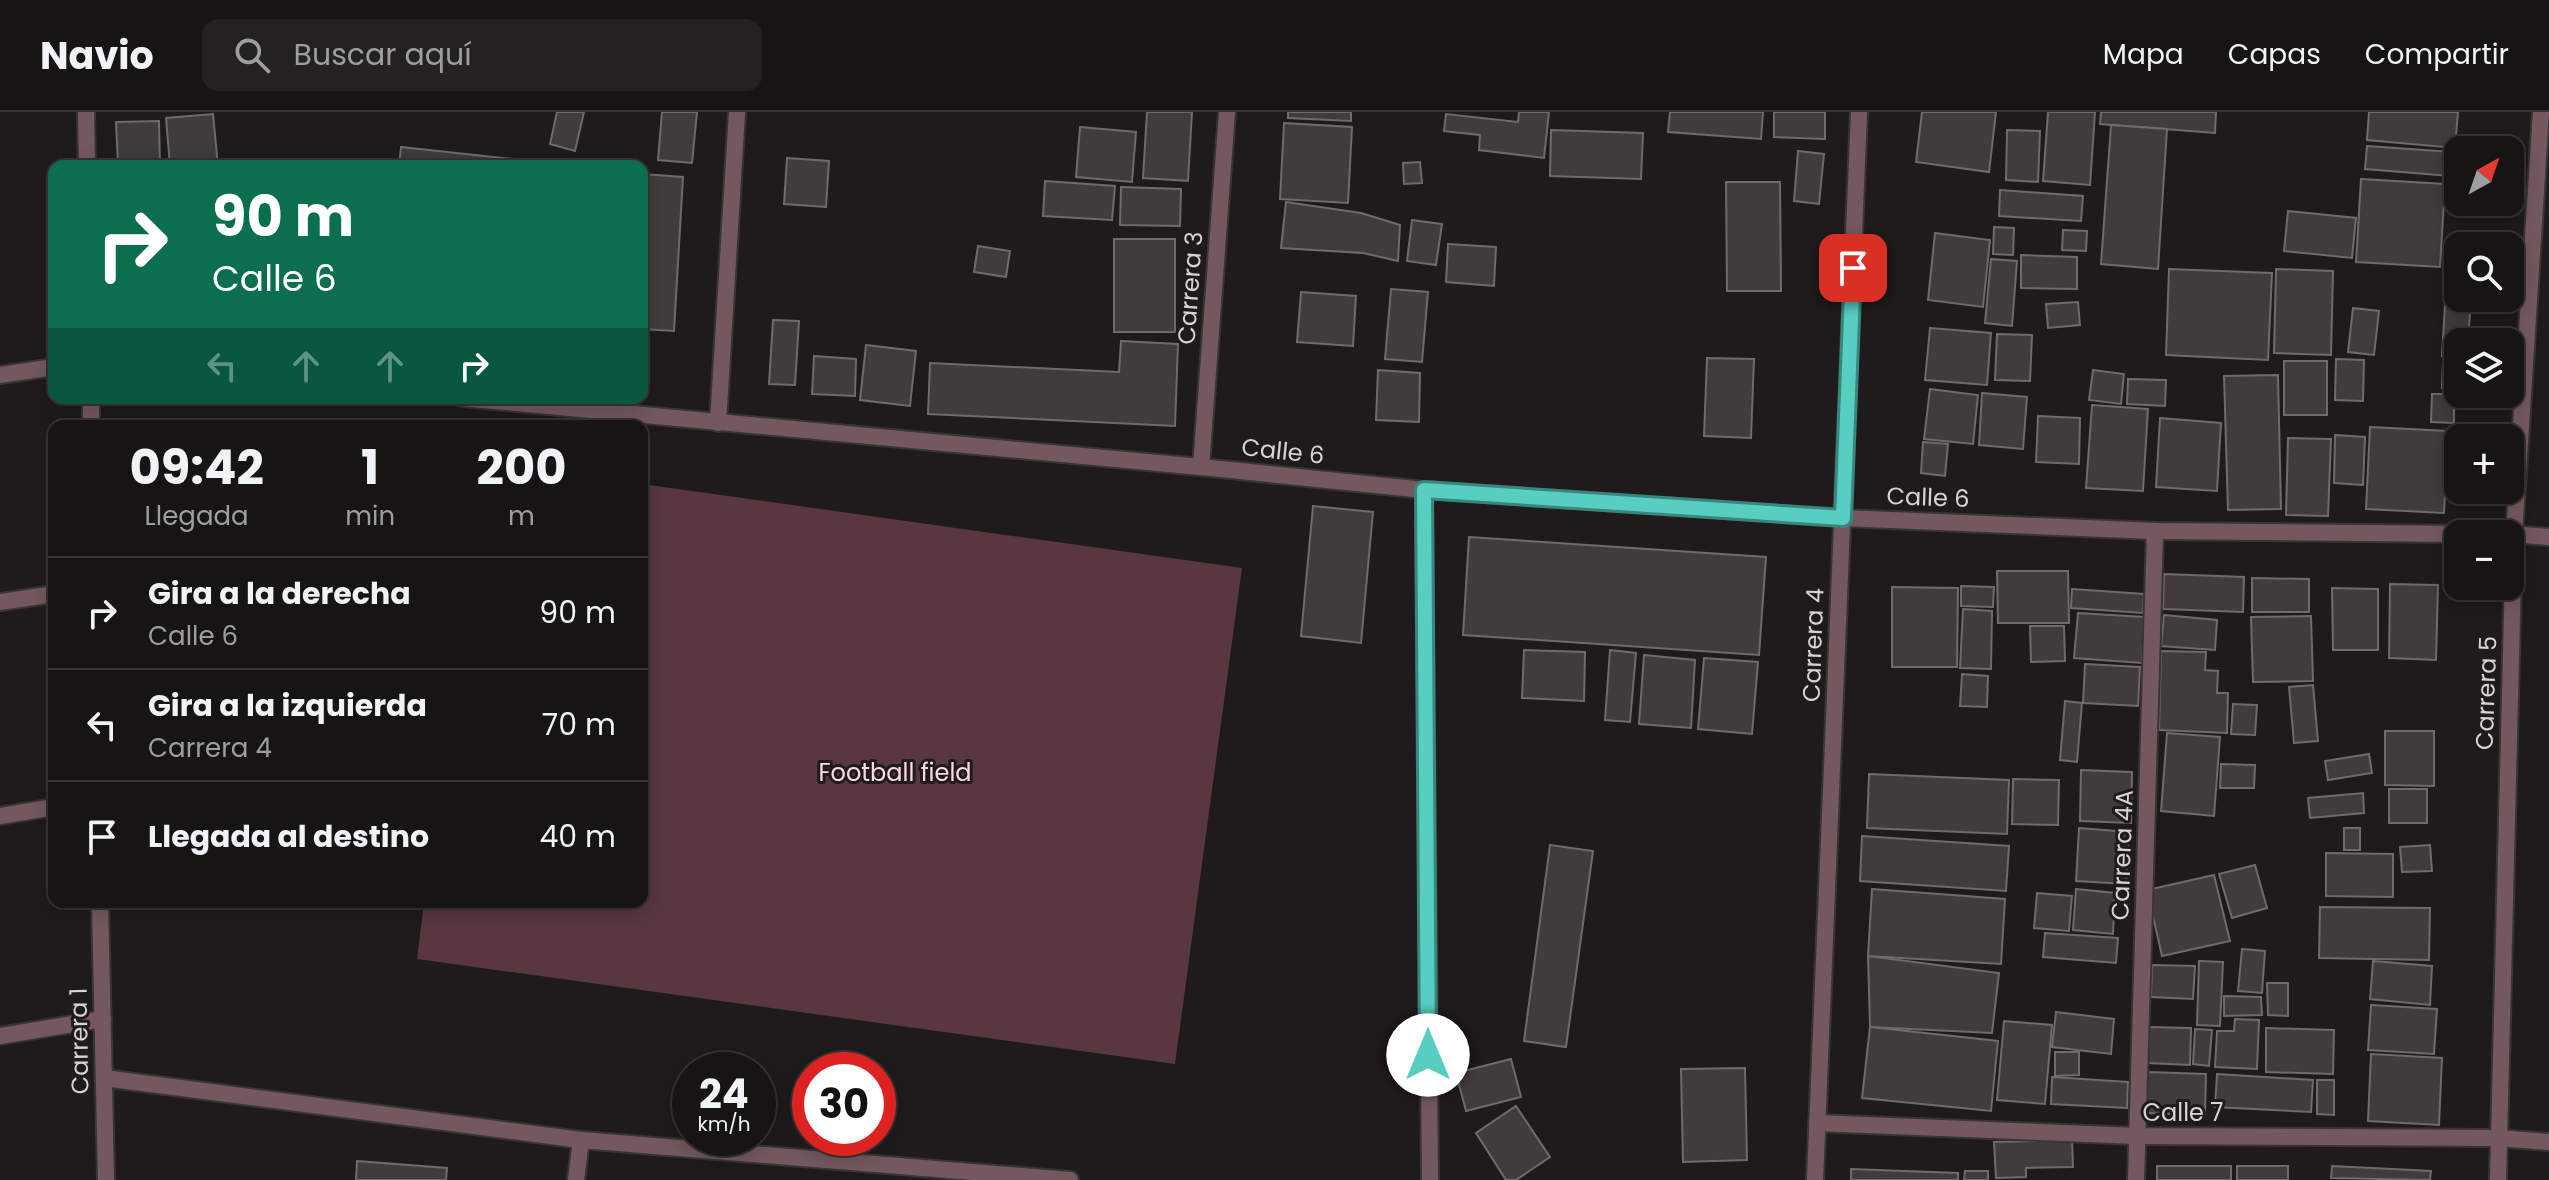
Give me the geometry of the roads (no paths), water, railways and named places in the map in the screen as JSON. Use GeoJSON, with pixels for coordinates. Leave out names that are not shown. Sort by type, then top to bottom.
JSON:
{"type":"FeatureCollection","features":[{"type":"Feature","properties":{"kind":"street"},"geometry":{"type":"LineString","coordinates":[[86,112],[87,160]]}},
{"type":"Feature","properties":{"kind":"street"},"geometry":{"type":"LineString","coordinates":[[718,423],[737,112]]}},
{"type":"Feature","properties":{"kind":"street","name":"Carrera 3"},"geometry":{"type":"LineString","coordinates":[[1201,467],[1227,112]]}},
{"type":"Feature","properties":{"kind":"street","name":"Carrera 4"},"geometry":{"type":"LineString","coordinates":[[1815,1180],[1859,112]]}},
{"type":"Feature","properties":{"kind":"street","name":"Carrera 5"},"geometry":{"type":"LineString","coordinates":[[2513,520],[2541,112]]}},
{"type":"Feature","properties":{"kind":"street"},"geometry":{"type":"LineString","coordinates":[[0,375],[48,368]]}},
{"type":"Feature","properties":{"kind":"street","name":"Calle 6"},"geometry":{"type":"LineString","coordinates":[[523,404],[1424,490],[1843,518],[2155,531],[2444,534]]}},
{"type":"Feature","properties":{"kind":"street"},"geometry":{"type":"LineString","coordinates":[[1424,490],[1430,1180]]}},
{"type":"Feature","properties":{"kind":"street","name":"Carrera 4A"},"geometry":{"type":"LineString","coordinates":[[2136,1180],[2155,531]]}},
{"type":"Feature","properties":{"kind":"street"},"geometry":{"type":"LineString","coordinates":[[2524,535],[2549,537]]}},
{"type":"Feature","properties":{"kind":"street"},"geometry":{"type":"LineString","coordinates":[[0,602],[48,595]]}},
{"type":"Feature","properties":{"kind":"street","name":"Carrera 5"},"geometry":{"type":"LineString","coordinates":[[2498,1180],[2510,600]]}},
{"type":"Feature","properties":{"kind":"street"},"geometry":{"type":"LineString","coordinates":[[0,816],[48,808]]}},
{"type":"Feature","properties":{"kind":"street","name":"Carrera 1"},"geometry":{"type":"LineString","coordinates":[[100,908],[106,1180]]}},
{"type":"Feature","properties":{"kind":"street"},"geometry":{"type":"LineString","coordinates":[[0,1036],[103,1019]]}},
{"type":"Feature","properties":{"kind":"street"},"geometry":{"type":"LineString","coordinates":[[104,1078],[581,1140],[1070,1180]]}},
{"type":"Feature","properties":{"kind":"street","name":"Calle 7"},"geometry":{"type":"LineString","coordinates":[[1817,1123],[2137,1136],[2498,1138],[2549,1142]]}},
{"type":"Feature","properties":{"kind":"street"},"geometry":{"type":"LineString","coordinates":[[576,1180],[581,1140]]}},
{"type":"Feature","properties":{"kind":"park label","name":"Football field"},"geometry":{"type":"Point","coordinates":[895,772]}}]}
